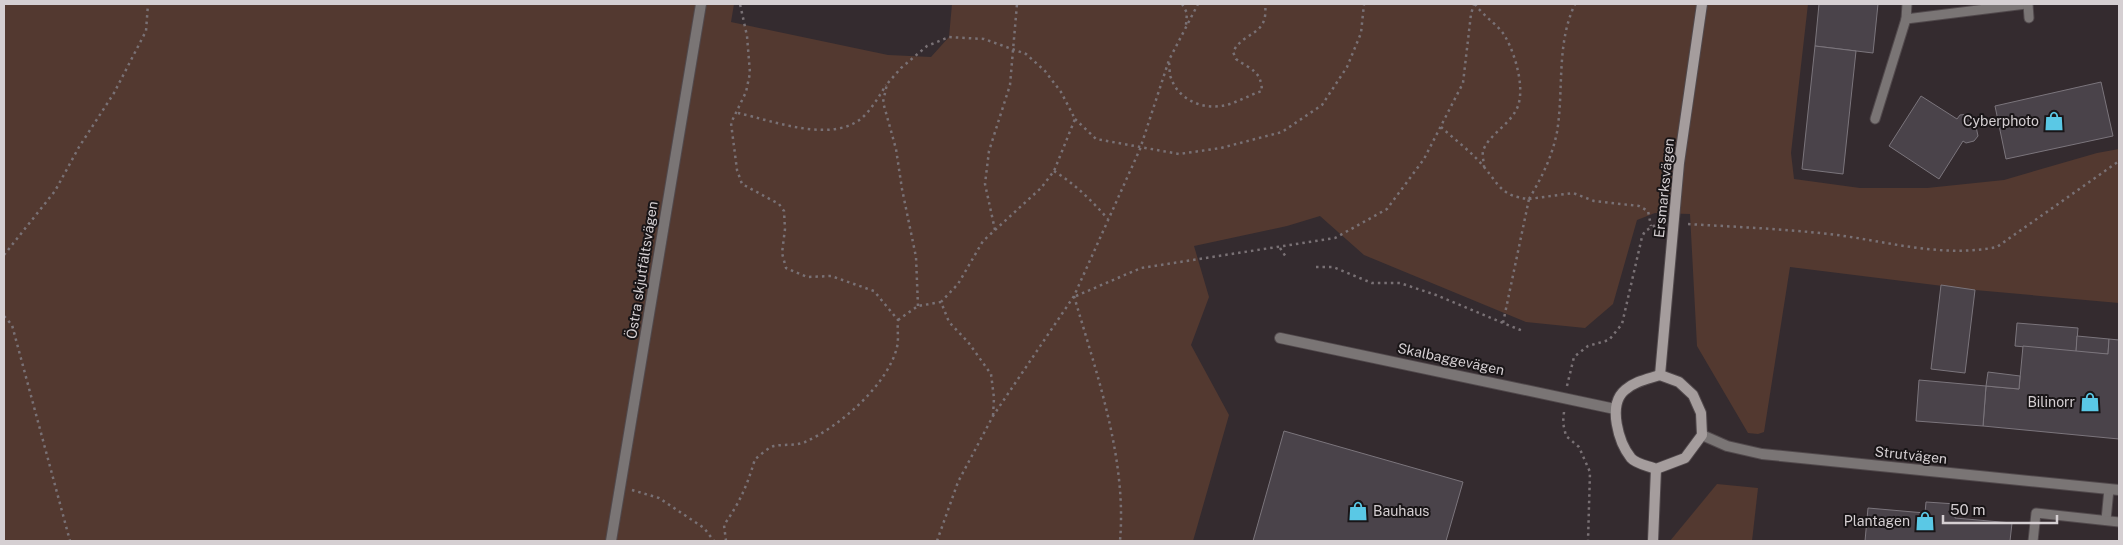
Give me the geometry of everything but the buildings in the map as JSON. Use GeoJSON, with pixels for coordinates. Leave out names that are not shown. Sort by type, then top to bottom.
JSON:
{"type":"FeatureCollection","features":[{"type":"Feature","properties":{"kind":"main road","name":"Ersmarksvägen"},"geometry":{"type":"LineString","coordinates":[[1660,375],[1680,164],[1702,4]]}},
{"type":"Feature","properties":{"kind":"main road"},"geometry":{"type":"LineString","coordinates":[[1660,375],[1679,382],[1693,395],[1701,412],[1702,435],[1685,458],[1656,469],[1632,460],[1619,438],[1616,408],[1623,391],[1640,380],[1660,375]]}},
{"type":"Feature","properties":{"kind":"main road"},"geometry":{"type":"LineString","coordinates":[[1653,541],[1656,469]]}},
{"type":"Feature","properties":{"kind":"street","name":"Östra skjutfältsvägen"},"geometry":{"type":"LineString","coordinates":[[611,541],[701,4]]}},
{"type":"Feature","properties":{"kind":"street","name":"Skalbaggevägen"},"geometry":{"type":"LineString","coordinates":[[1280,338],[1616,408]]}},
{"type":"Feature","properties":{"kind":"street","name":"Strutvägen"},"geometry":{"type":"LineString","coordinates":[[1702,435],[1727,446],[1762,454],[2114,490]]}},
{"type":"Feature","properties":{"kind":"lane"},"geometry":{"type":"LineString","coordinates":[[1875,118],[1906,19],[1907,4]]}},
{"type":"Feature","properties":{"kind":"lane"},"geometry":{"type":"LineString","coordinates":[[1906,19],[2027,4],[2029,18]]}},
{"type":"Feature","properties":{"kind":"lane"},"geometry":{"type":"LineString","coordinates":[[2106,520],[2114,490]]}},
{"type":"Feature","properties":{"kind":"lane"},"geometry":{"type":"LineString","coordinates":[[2033,541],[2036,513],[2119,522]]}},
{"type":"Feature","properties":{"kind":"path"},"geometry":{"type":"LineString","coordinates":[[4,255],[55,191],[79,147],[114,93],[146,31],[148,4]]}},
{"type":"Feature","properties":{"kind":"path"},"geometry":{"type":"LineString","coordinates":[[726,541],[724,525],[738,506],[747,487],[755,458],[772,447],[802,443],[829,430],[852,412],[874,387],[892,362],[897,346],[898,320],[874,291],[831,276],[807,277],[786,268],[782,253],[785,229],[784,211],[779,204],[742,184],[731,123],[738,113],[746,92],[750,73],[747,36],[740,4]]}},
{"type":"Feature","properties":{"kind":"path"},"geometry":{"type":"LineString","coordinates":[[995,230],[985,184],[989,151],[1010,85],[1015,50],[1017,4]]}},
{"type":"Feature","properties":{"kind":"path"},"geometry":{"type":"LineString","coordinates":[[1182,4],[1187,13],[1186,27]]}},
{"type":"Feature","properties":{"kind":"path"},"geometry":{"type":"LineString","coordinates":[[937,541],[958,482],[993,416],[1074,296],[1140,149],[1169,60],[1198,4]]}},
{"type":"Feature","properties":{"kind":"path"},"geometry":{"type":"LineString","coordinates":[[1169,60],[1171,78],[1179,92],[1192,102],[1206,106],[1223,106],[1262,91],[1258,73],[1236,59],[1233,52],[1238,43],[1259,28],[1266,16],[1265,4]]}},
{"type":"Feature","properties":{"kind":"path"},"geometry":{"type":"LineString","coordinates":[[738,113],[813,130],[842,129],[865,115],[901,68],[927,46],[950,37],[984,39],[1026,54],[1045,71],[1075,118],[1096,140],[1140,149],[1179,154],[1222,148],[1282,132],[1322,105],[1350,59],[1361,33],[1364,4]]}},
{"type":"Feature","properties":{"kind":"path"},"geometry":{"type":"LineString","coordinates":[[1074,296],[1141,268],[1335,238],[1387,209],[1424,159],[1463,83],[1471,14],[1475,4]]}},
{"type":"Feature","properties":{"kind":"path"},"geometry":{"type":"LineString","coordinates":[[1475,4],[1483,16],[1494,24],[1506,37],[1520,81],[1520,98],[1516,112],[1490,140],[1483,152],[1484,167]]}},
{"type":"Feature","properties":{"kind":"path"},"geometry":{"type":"LineString","coordinates":[[1503,323],[1529,199],[1552,154],[1557,131],[1564,42],[1575,4]]}},
{"type":"Feature","properties":{"kind":"path"},"geometry":{"type":"LineString","coordinates":[[887,84],[883,102],[896,149],[916,257],[918,306]]}},
{"type":"Feature","properties":{"kind":"path"},"geometry":{"type":"LineString","coordinates":[[898,320],[918,306],[941,302],[958,284],[983,241],[1041,188],[1054,170],[1075,118]]}},
{"type":"Feature","properties":{"kind":"path"},"geometry":{"type":"LineString","coordinates":[[1441,127],[1484,167],[1492,180],[1515,198],[1529,199],[1573,193],[1594,201],[1639,206],[1648,211],[1652,226]]}},
{"type":"Feature","properties":{"kind":"path"},"geometry":{"type":"LineString","coordinates":[[1688,224],[1781,229],[1902,246],[1950,251],[1978,251],[1997,247],[2119,161]]}},
{"type":"Feature","properties":{"kind":"path"},"geometry":{"type":"LineString","coordinates":[[1054,170],[1081,192],[1108,220]]}},
{"type":"Feature","properties":{"kind":"path"},"geometry":{"type":"LineString","coordinates":[[1588,541],[1590,472],[1580,447],[1566,436],[1563,423],[1565,396],[1574,357],[1588,346],[1610,340],[1622,324],[1644,231],[1659,223]]}},
{"type":"Feature","properties":{"kind":"path"},"geometry":{"type":"LineString","coordinates":[[1280,248],[1286,258]]}},
{"type":"Feature","properties":{"kind":"path"},"geometry":{"type":"LineString","coordinates":[[1316,267],[1333,267],[1372,283],[1400,284],[1436,295],[1522,331]]}},
{"type":"Feature","properties":{"kind":"path"},"geometry":{"type":"LineString","coordinates":[[1074,296],[1113,441],[1122,514],[1120,541]]}},
{"type":"Feature","properties":{"kind":"path"},"geometry":{"type":"LineString","coordinates":[[941,302],[949,322],[968,342],[991,374],[994,398],[993,416]]}},
{"type":"Feature","properties":{"kind":"path"},"geometry":{"type":"LineString","coordinates":[[4,316],[12,325],[70,541]]}},
{"type":"Feature","properties":{"kind":"path"},"geometry":{"type":"LineString","coordinates":[[620,487],[659,498],[704,528],[714,541]]}},
{"type":"Feature","properties":{"kind":"shaded area"},"geometry":{"type":"Polygon","coordinates":[[[4,4],[734,4],[731,22],[888,55],[931,57],[949,37],[952,4],[1808,4],[1791,153],[1794,179],[1860,188],[1927,188],[2004,180],[2097,153],[2119,149],[2119,303],[1975,290],[1790,267],[1764,432],[1758,434],[1748,433],[1697,346],[1690,214],[1655,213],[1637,220],[1613,304],[1585,328],[1526,322],[1364,255],[1320,216],[1287,226],[1194,246],[1209,297],[1191,345],[1229,415],[1193,541],[4,541],[4,4]]]}},
{"type":"Feature","properties":{"kind":"shaded area"},"geometry":{"type":"Polygon","coordinates":[[[1717,484],[1758,488],[1752,541],[1670,541],[1717,484]]]}},
{"type":"Feature","properties":{"kind":"place","name":"Cyberphoto"},"geometry":{"type":"Point","coordinates":[2054,121]}},
{"type":"Feature","properties":{"kind":"place","name":"Bilinorr"},"geometry":{"type":"Point","coordinates":[2090,402]}},
{"type":"Feature","properties":{"kind":"place","name":"Bauhaus"},"geometry":{"type":"Point","coordinates":[1358,511]}},
{"type":"Feature","properties":{"kind":"place","name":"Plantagen"},"geometry":{"type":"Point","coordinates":[1925,521]}}]}
